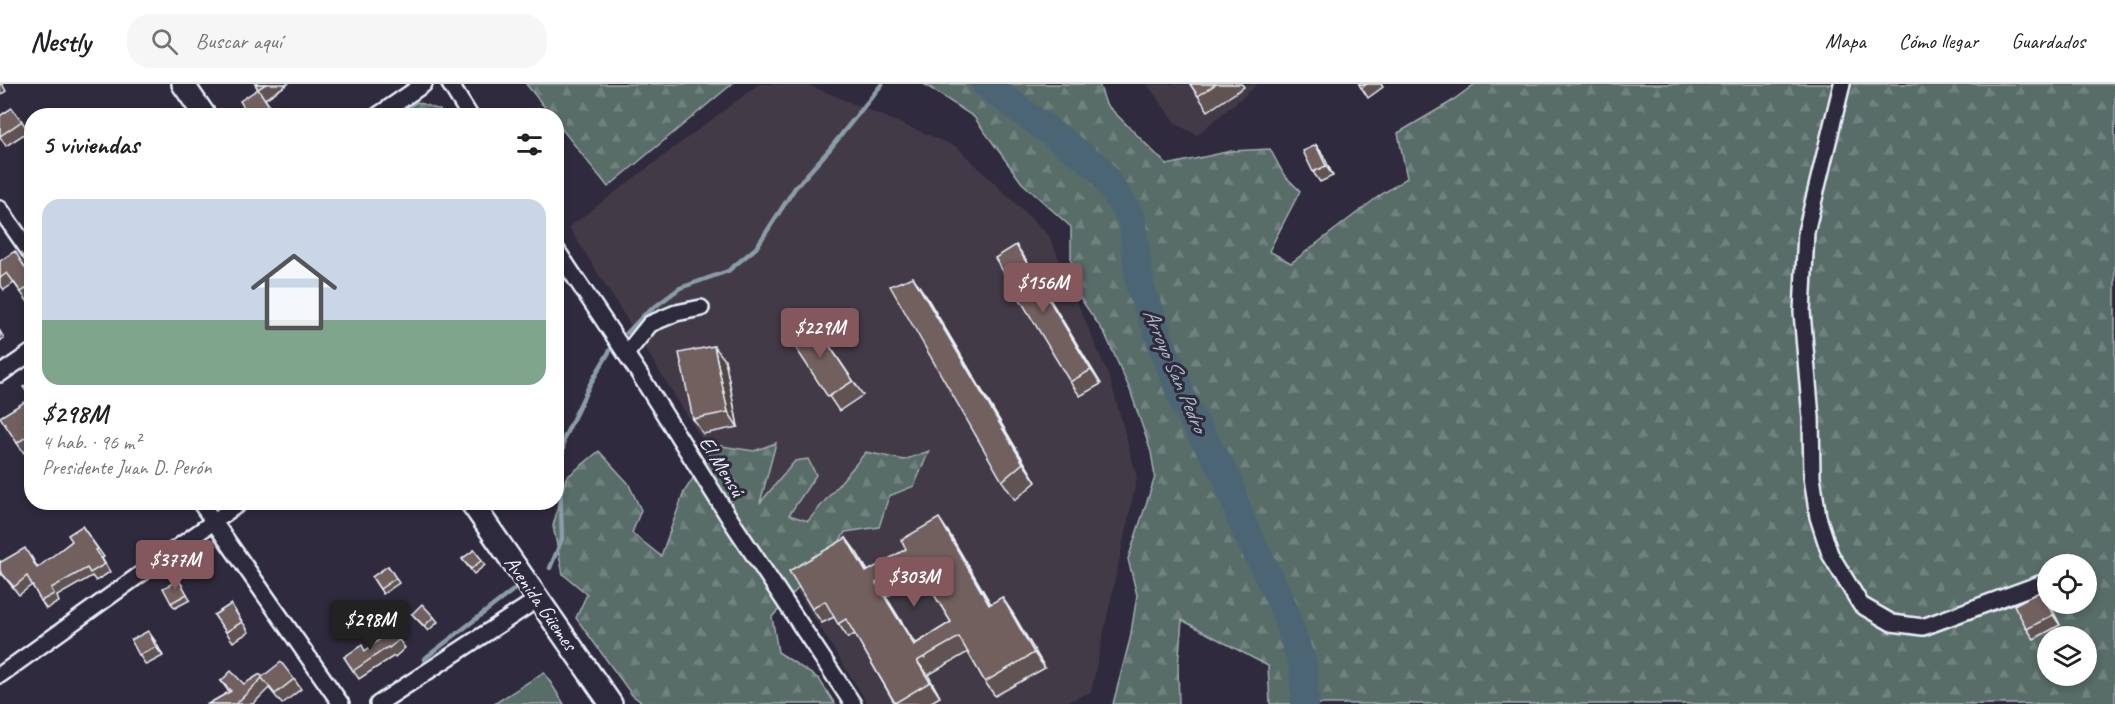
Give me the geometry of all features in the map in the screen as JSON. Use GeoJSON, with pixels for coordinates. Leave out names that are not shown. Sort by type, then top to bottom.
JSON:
{"type":"FeatureCollection","features":[{"type":"Feature","properties":{"kind":"main road"},"geometry":{"type":"LineString","coordinates":[[183,84],[200,108]]}},
{"type":"Feature","properties":{"kind":"main road","name":"Avenida Güemes"},"geometry":{"type":"LineString","coordinates":[[477,510],[611,704]]}},
{"type":"Feature","properties":{"kind":"street"},"geometry":{"type":"LineString","coordinates":[[389,108],[424,84]]}},
{"type":"Feature","properties":{"kind":"street"},"geometry":{"type":"LineString","coordinates":[[450,84],[465,108]]}},
{"type":"Feature","properties":{"kind":"street"},"geometry":{"type":"LineString","coordinates":[[1842,84],[1806,232],[1802,312],[1811,418],[1812,477],[1818,517],[1830,554],[1861,605],[1892,623],[1923,627],[2037,585]]}},
{"type":"Feature","properties":{"kind":"street"},"geometry":{"type":"LineString","coordinates":[[0,209],[24,244]]}},
{"type":"Feature","properties":{"kind":"street","name":"El Mensú"},"geometry":{"type":"LineString","coordinates":[[564,261],[626,354],[730,519],[853,704]]}},
{"type":"Feature","properties":{"kind":"street"},"geometry":{"type":"LineString","coordinates":[[626,354],[650,324],[701,308]]}},
{"type":"Feature","properties":{"kind":"street"},"geometry":{"type":"LineString","coordinates":[[0,374],[24,358]]}},
{"type":"Feature","properties":{"kind":"street"},"geometry":{"type":"LineString","coordinates":[[205,510],[341,704]]}},
{"type":"Feature","properties":{"kind":"street"},"geometry":{"type":"LineString","coordinates":[[0,675],[230,510]]}},
{"type":"Feature","properties":{"kind":"street"},"geometry":{"type":"LineString","coordinates":[[378,704],[538,599]]}},
{"type":"Feature","properties":{"kind":"shaded area"},"geometry":{"type":"Polygon","coordinates":[[[759,84],[806,84],[957,147],[1049,236],[1110,379],[1137,477],[1091,692],[1062,704],[868,704],[569,227],[759,84]]]}},
{"type":"Feature","properties":{"kind":"shaded area"},"geometry":{"type":"Polygon","coordinates":[[[1147,84],[1258,84],[1197,135],[1176,124],[1147,84]]]}},
{"type":"Feature","properties":{"kind":"green space"},"geometry":{"type":"Polygon","coordinates":[[[526,84],[732,84],[608,187],[564,132],[564,108],[545,108],[526,84]]]}},
{"type":"Feature","properties":{"kind":"green space"},"geometry":{"type":"Polygon","coordinates":[[[924,84],[1099,84],[1106,104],[1167,165],[1231,151],[1270,149],[1284,175],[1300,191],[1269,251],[1291,263],[1379,196],[1407,178],[1398,133],[1449,103],[1475,84],[2115,84],[2115,704],[1270,704],[1268,666],[1182,620],[1178,666],[1179,704],[1113,704],[1130,639],[1137,595],[1128,559],[1155,477],[1151,452],[1130,390],[1105,334],[1078,295],[1071,261],[1071,227],[1022,183],[974,117],[924,84]]]}},
{"type":"Feature","properties":{"kind":"green space"},"geometry":{"type":"Polygon","coordinates":[[[417,102],[434,108],[408,108],[417,102]]]}},
{"type":"Feature","properties":{"kind":"green space"},"geometry":{"type":"Polygon","coordinates":[[[776,443],[760,503],[795,461],[808,459],[816,475],[789,515],[808,521],[866,452],[904,460],[929,451],[914,486],[889,496],[879,527],[845,532],[831,556],[772,617],[778,652],[819,679],[835,704],[644,704],[632,695],[576,618],[587,594],[563,574],[553,526],[557,510],[564,510],[566,478],[599,451],[628,483],[641,510],[632,533],[661,556],[684,492],[715,445],[754,451],[776,443]]]}},
{"type":"Feature","properties":{"kind":"green space"},"geometry":{"type":"Polygon","coordinates":[[[544,672],[564,704],[494,704],[544,672]]]}},
{"type":"Feature","properties":{"kind":"building"},"geometry":{"type":"Polygon","coordinates":[[[255,84],[266,84],[258,89],[255,84]]]}},
{"type":"Feature","properties":{"kind":"building"},"geometry":{"type":"Polygon","coordinates":[[[1190,84],[1216,84],[1198,96],[1190,84]]]}},
{"type":"Feature","properties":{"kind":"building"},"geometry":{"type":"Polygon","coordinates":[[[258,89],[270,107],[244,108],[240,101],[258,89]]]}},
{"type":"Feature","properties":{"kind":"building"},"geometry":{"type":"Polygon","coordinates":[[[12,108],[22,121],[0,136],[0,116],[12,108]]]}},
{"type":"Feature","properties":{"kind":"building"},"geometry":{"type":"Polygon","coordinates":[[[1316,145],[1326,166],[1313,172],[1303,151],[1316,145]]]}},
{"type":"Feature","properties":{"kind":"building"},"geometry":{"type":"Polygon","coordinates":[[[1016,245],[1091,370],[1070,382],[995,258],[1016,245]]]}},
{"type":"Feature","properties":{"kind":"building"},"geometry":{"type":"Polygon","coordinates":[[[15,251],[24,266],[24,290],[21,292],[7,273],[0,278],[0,261],[15,251]]]}},
{"type":"Feature","properties":{"kind":"building"},"geometry":{"type":"Polygon","coordinates":[[[913,277],[1023,463],[1002,481],[890,286],[913,277]]]}},
{"type":"Feature","properties":{"kind":"building"},"geometry":{"type":"Polygon","coordinates":[[[812,320],[853,381],[828,397],[788,336],[812,320]]]}},
{"type":"Feature","properties":{"kind":"building"},"geometry":{"type":"Polygon","coordinates":[[[714,346],[728,412],[693,419],[679,353],[714,346]]]}},
{"type":"Feature","properties":{"kind":"building"},"geometry":{"type":"Polygon","coordinates":[[[24,402],[24,438],[17,443],[0,417],[24,402]]]}},
{"type":"Feature","properties":{"kind":"building"},"geometry":{"type":"Polygon","coordinates":[[[939,518],[989,605],[1002,597],[1034,653],[985,682],[959,637],[917,661],[930,682],[895,703],[846,619],[838,624],[825,601],[812,609],[789,571],[846,538],[866,572],[906,549],[901,540],[939,518]],[[913,560],[876,583],[914,645],[951,622],[913,560]]]}},
{"type":"Feature","properties":{"kind":"building"},"geometry":{"type":"Polygon","coordinates":[[[82,526],[105,564],[90,573],[87,568],[51,588],[54,594],[41,601],[27,576],[14,587],[0,571],[0,561],[25,548],[37,568],[72,541],[68,535],[82,526]]]}},
{"type":"Feature","properties":{"kind":"building"},"geometry":{"type":"Polygon","coordinates":[[[474,550],[482,560],[471,569],[462,559],[474,550]]]}},
{"type":"Feature","properties":{"kind":"building"},"geometry":{"type":"Polygon","coordinates":[[[388,566],[396,578],[380,589],[372,577],[388,566]]]}},
{"type":"Feature","properties":{"kind":"building"},"geometry":{"type":"Polygon","coordinates":[[[179,580],[187,594],[171,603],[163,588],[179,580]]]}},
{"type":"Feature","properties":{"kind":"building"},"geometry":{"type":"Polygon","coordinates":[[[2037,593],[2037,614],[2053,615],[2027,629],[2014,605],[2037,593]]]}},
{"type":"Feature","properties":{"kind":"building"},"geometry":{"type":"Polygon","coordinates":[[[231,604],[242,622],[226,632],[214,615],[231,604]]]}},
{"type":"Feature","properties":{"kind":"building"},"geometry":{"type":"Polygon","coordinates":[[[422,604],[434,617],[424,626],[412,614],[422,604]]]}},
{"type":"Feature","properties":{"kind":"building"},"geometry":{"type":"Polygon","coordinates":[[[391,630],[399,640],[353,671],[344,657],[362,645],[365,651],[391,630]]]}},
{"type":"Feature","properties":{"kind":"building"},"geometry":{"type":"Polygon","coordinates":[[[148,631],[156,647],[139,655],[131,640],[148,631]]]}},
{"type":"Feature","properties":{"kind":"building"},"geometry":{"type":"Polygon","coordinates":[[[281,662],[294,679],[275,694],[262,678],[236,704],[208,704],[231,691],[221,681],[231,671],[244,684],[260,674],[262,677],[281,662]]]}},
{"type":"Feature","properties":{"kind":"waterway"},"geometry":{"type":"LineString","coordinates":[[627,333],[644,315],[680,288],[728,271],[756,248],[795,188],[882,84]]}},
{"type":"Feature","properties":{"kind":"waterway","name":"Arroyo San Pedro"},"geometry":{"type":"LineString","coordinates":[[985,84],[1099,168],[1132,219],[1140,287],[1185,406],[1227,478],[1243,525],[1283,606],[1303,667],[1305,704]]}},
{"type":"Feature","properties":{"kind":"waterway"},"geometry":{"type":"LineString","coordinates":[[564,438],[589,386],[612,347]]}},
{"type":"Feature","properties":{"kind":"waterway"},"geometry":{"type":"LineString","coordinates":[[550,568],[562,539],[561,510]]}},
{"type":"Feature","properties":{"kind":"waterway"},"geometry":{"type":"LineString","coordinates":[[424,659],[516,588]]}}]}
